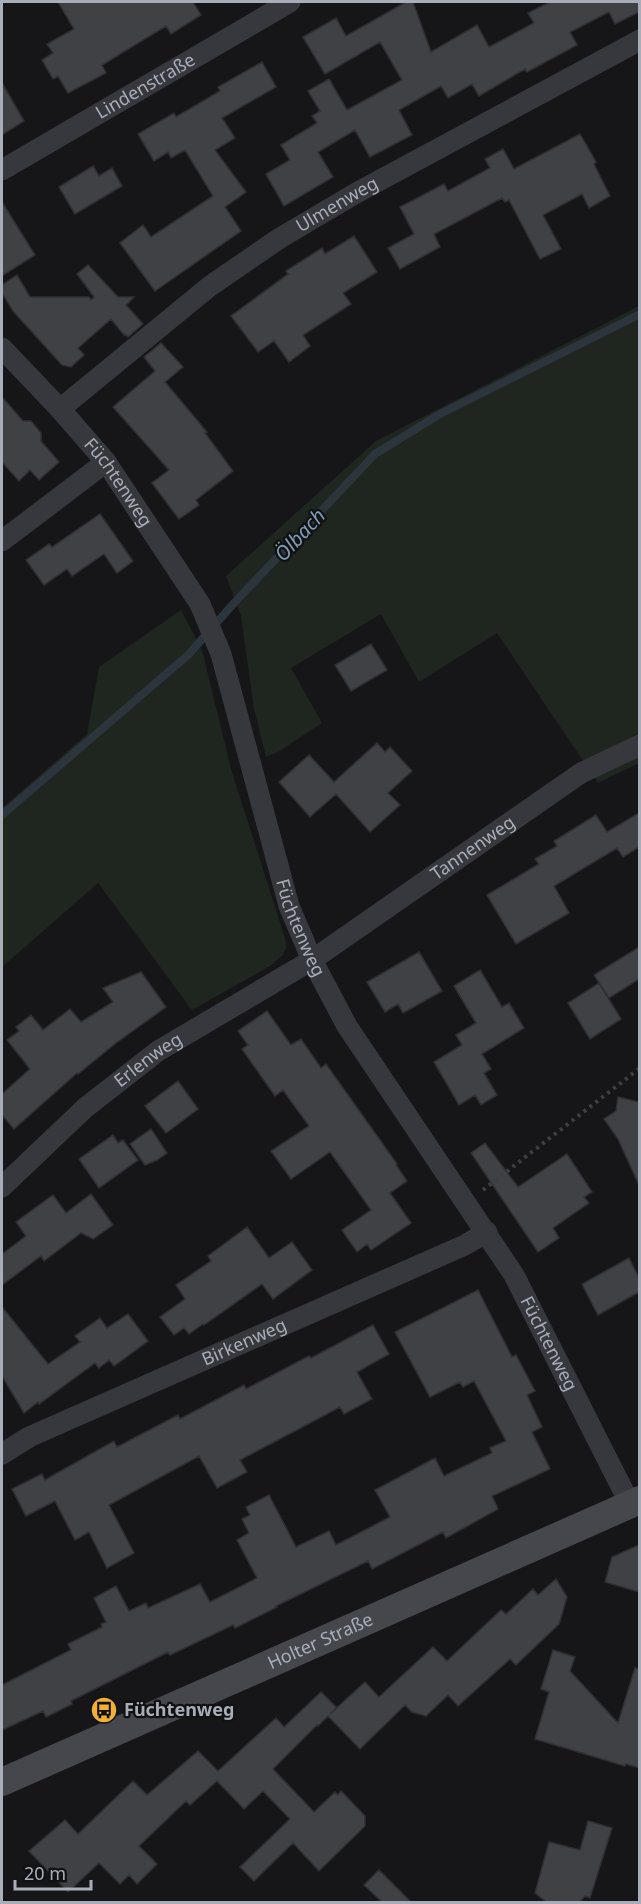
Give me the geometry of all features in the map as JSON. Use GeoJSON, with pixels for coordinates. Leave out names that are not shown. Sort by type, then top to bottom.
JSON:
{"type":"FeatureCollection","features":[{"type":"Feature","properties":{"kind":"street","name":"Lindenstraße"},"geometry":{"type":"LineString","coordinates":[[2,170],[290,2]]}},
{"type":"Feature","properties":{"kind":"street","name":"Ulmenweg"},"geometry":{"type":"LineString","coordinates":[[60,409],[210,286],[280,238],[358,192],[639,40]]}},
{"type":"Feature","properties":{"kind":"street","name":"Füchtenweg"},"geometry":{"type":"LineString","coordinates":[[2,348],[106,462],[200,604],[221,654],[289,906],[312,960],[347,1026],[514,1275],[635,1502]]}},
{"type":"Feature","properties":{"kind":"street"},"geometry":{"type":"LineString","coordinates":[[2,541],[106,462]]}},
{"type":"Feature","properties":{"kind":"street","name":"Tannenweg"},"geometry":{"type":"LineString","coordinates":[[312,960],[581,773],[639,745]]}},
{"type":"Feature","properties":{"kind":"street","name":"Erlenweg"},"geometry":{"type":"LineString","coordinates":[[2,1187],[85,1108],[158,1051],[312,960]]}},
{"type":"Feature","properties":{"kind":"street","name":"Birkenweg"},"geometry":{"type":"LineString","coordinates":[[2,1454],[29,1437],[465,1245],[487,1232]]}},
{"type":"Feature","properties":{"kind":"street","name":"Holter Straße"},"geometry":{"type":"LineString","coordinates":[[2,1782],[635,1502]]}},
{"type":"Feature","properties":{"kind":"path"},"geometry":{"type":"LineString","coordinates":[[466,1203],[639,1068]]}},
{"type":"Feature","properties":{"kind":"shaded area"},"geometry":{"type":"Polygon","coordinates":[[[639,306],[639,763],[598,783],[497,633],[419,682],[381,614],[291,668],[322,723],[278,752],[266,757],[254,709],[241,616],[226,576],[376,441],[639,306]]]}},
{"type":"Feature","properties":{"kind":"shaded area"},"geometry":{"type":"Polygon","coordinates":[[[181,610],[202,650],[231,769],[285,938],[286,948],[283,955],[270,966],[192,1010],[98,883],[2,967],[2,808],[87,734],[99,667],[181,610]]]}},
{"type":"Feature","properties":{"kind":"building"},"geometry":{"type":"Polygon","coordinates":[[[58,2],[193,2],[201,15],[171,34],[166,26],[102,65],[106,73],[68,93],[58,76],[53,79],[42,60],[53,53],[47,44],[74,29],[58,2]]]}},
{"type":"Feature","properties":{"kind":"building"},"geometry":{"type":"Polygon","coordinates":[[[406,2],[413,2],[431,52],[477,25],[489,47],[534,23],[528,13],[550,2],[639,2],[639,12],[615,24],[609,12],[570,32],[577,45],[527,72],[525,69],[479,96],[472,84],[448,98],[441,86],[399,110],[412,135],[370,157],[355,130],[318,152],[333,177],[284,206],[266,174],[290,160],[281,145],[317,123],[312,116],[320,111],[308,91],[329,79],[347,110],[402,80],[380,42],[325,74],[303,37],[336,18],[346,36],[406,2]]]}},
{"type":"Feature","properties":{"kind":"building"},"geometry":{"type":"Polygon","coordinates":[[[262,62],[276,87],[222,118],[235,138],[215,150],[246,192],[225,207],[241,231],[155,291],[120,243],[143,225],[151,237],[213,196],[185,150],[171,158],[168,152],[154,161],[138,134],[174,113],[176,117],[220,91],[218,87],[262,62]]]}},
{"type":"Feature","properties":{"kind":"building"},"geometry":{"type":"Polygon","coordinates":[[[2,83],[24,121],[2,135],[2,83]]]}},
{"type":"Feature","properties":{"kind":"building"},"geometry":{"type":"Polygon","coordinates":[[[580,134],[596,162],[594,164],[610,196],[589,208],[582,194],[543,215],[561,249],[540,259],[509,200],[505,202],[502,198],[434,234],[440,247],[400,269],[388,248],[414,234],[400,207],[444,184],[448,191],[490,168],[485,159],[503,149],[514,169],[580,134]]]}},
{"type":"Feature","properties":{"kind":"building"},"geometry":{"type":"Polygon","coordinates":[[[93,166],[99,176],[112,168],[122,186],[75,214],[59,187],[93,166]]]}},
{"type":"Feature","properties":{"kind":"building"},"geometry":{"type":"Polygon","coordinates":[[[2,202],[35,255],[2,276],[2,202]]]}},
{"type":"Feature","properties":{"kind":"building"},"geometry":{"type":"Polygon","coordinates":[[[354,236],[377,272],[343,293],[351,304],[303,335],[310,346],[289,362],[274,341],[258,352],[231,316],[288,274],[286,271],[322,248],[325,254],[354,236]]]}},
{"type":"Feature","properties":{"kind":"building"},"geometry":{"type":"Polygon","coordinates":[[[88,265],[118,297],[134,297],[126,305],[143,324],[128,337],[111,319],[78,348],[84,355],[71,367],[62,365],[13,311],[2,293],[2,285],[17,275],[30,297],[89,297],[91,300],[94,297],[77,274],[88,265]]]}},
{"type":"Feature","properties":{"kind":"building"},"geometry":{"type":"Polygon","coordinates":[[[161,343],[183,367],[165,382],[207,432],[205,433],[233,471],[196,500],[199,505],[179,519],[152,483],[169,470],[113,407],[155,371],[144,357],[161,343]]]}},
{"type":"Feature","properties":{"kind":"building"},"geometry":{"type":"Polygon","coordinates":[[[2,397],[23,421],[31,421],[41,433],[41,441],[59,462],[39,480],[30,470],[19,481],[2,462],[2,397]]]}},
{"type":"Feature","properties":{"kind":"building"},"geometry":{"type":"Polygon","coordinates":[[[100,514],[133,561],[117,573],[104,554],[72,576],[67,569],[44,585],[26,560],[49,544],[52,547],[100,514]]]}},
{"type":"Feature","properties":{"kind":"building"},"geometry":{"type":"Polygon","coordinates":[[[371,644],[387,670],[351,691],[335,665],[371,644]]]}},
{"type":"Feature","properties":{"kind":"building"},"geometry":{"type":"Polygon","coordinates":[[[377,743],[385,752],[390,747],[412,771],[388,793],[400,805],[370,832],[336,794],[310,817],[279,782],[309,755],[334,782],[377,743]]]}},
{"type":"Feature","properties":{"kind":"building"},"geometry":{"type":"Polygon","coordinates":[[[639,813],[639,847],[623,857],[617,848],[554,886],[569,913],[516,944],[487,895],[539,864],[535,859],[557,846],[554,841],[596,815],[607,832],[639,813]]]}},
{"type":"Feature","properties":{"kind":"building"},"geometry":{"type":"Polygon","coordinates":[[[639,947],[639,979],[609,998],[594,975],[639,947]]]}},
{"type":"Feature","properties":{"kind":"building"},"geometry":{"type":"Polygon","coordinates":[[[419,952],[442,991],[403,1013],[398,1004],[385,1012],[367,982],[419,952]]]}},
{"type":"Feature","properties":{"kind":"building"},"geometry":{"type":"Polygon","coordinates":[[[480,970],[502,1007],[509,1003],[524,1028],[482,1054],[491,1069],[484,1073],[497,1095],[481,1105],[475,1095],[459,1105],[434,1062],[462,1045],[456,1035],[476,1023],[454,986],[480,970]]]}},
{"type":"Feature","properties":{"kind":"building"},"geometry":{"type":"Polygon","coordinates":[[[141,972],[166,1007],[77,1073],[14,1129],[2,1115],[2,1094],[30,1069],[7,1040],[19,1031],[16,1027],[31,1015],[43,1030],[70,1009],[81,1022],[113,1002],[103,988],[141,972]]]}},
{"type":"Feature","properties":{"kind":"building"},"geometry":{"type":"Polygon","coordinates":[[[599,983],[621,1019],[590,1039],[568,1003],[599,983]]]}},
{"type":"Feature","properties":{"kind":"building"},"geometry":{"type":"Polygon","coordinates":[[[267,1011],[291,1045],[301,1039],[321,1068],[326,1064],[407,1181],[390,1193],[411,1223],[371,1250],[367,1244],[357,1252],[342,1230],[371,1210],[330,1152],[291,1179],[271,1151],[309,1126],[283,1090],[275,1096],[242,1049],[248,1045],[238,1031],[267,1011]]]}},
{"type":"Feature","properties":{"kind":"building"},"geometry":{"type":"Polygon","coordinates":[[[178,1081],[198,1109],[166,1133],[145,1106],[178,1081]]]}},
{"type":"Feature","properties":{"kind":"building"},"geometry":{"type":"Polygon","coordinates":[[[618,1097],[639,1102],[639,1185],[618,1139],[604,1119],[616,1111],[618,1097]]]}},
{"type":"Feature","properties":{"kind":"building"},"geometry":{"type":"Polygon","coordinates":[[[151,1129],[167,1153],[145,1165],[130,1144],[151,1129]]]}},
{"type":"Feature","properties":{"kind":"building"},"geometry":{"type":"Polygon","coordinates":[[[113,1135],[118,1143],[123,1140],[138,1160],[99,1188],[79,1159],[113,1135]]]}},
{"type":"Feature","properties":{"kind":"building"},"geometry":{"type":"Polygon","coordinates":[[[485,1143],[518,1187],[567,1154],[592,1192],[584,1197],[589,1203],[553,1228],[559,1238],[538,1252],[471,1153],[485,1143]]]}},
{"type":"Feature","properties":{"kind":"building"},"geometry":{"type":"Polygon","coordinates":[[[91,1194],[113,1225],[93,1239],[81,1233],[44,1261],[41,1256],[2,1285],[2,1254],[26,1236],[16,1222],[53,1195],[66,1213],[91,1194]]]}},
{"type":"Feature","properties":{"kind":"building"},"geometry":{"type":"Polygon","coordinates":[[[247,1227],[269,1258],[292,1242],[312,1270],[273,1299],[262,1284],[189,1334],[184,1328],[174,1335],[160,1317],[185,1299],[176,1285],[211,1261],[208,1256],[247,1227]]]}},
{"type":"Feature","properties":{"kind":"building"},"geometry":{"type":"Polygon","coordinates":[[[629,1258],[639,1278],[639,1292],[598,1315],[582,1284],[629,1258]]]}},
{"type":"Feature","properties":{"kind":"building"},"geometry":{"type":"Polygon","coordinates":[[[478,1290],[512,1357],[516,1355],[535,1391],[527,1395],[542,1427],[532,1432],[550,1469],[492,1496],[498,1509],[446,1538],[443,1532],[372,1569],[368,1561],[235,1628],[233,1625],[170,1655],[168,1652],[71,1701],[72,1704],[46,1717],[43,1711],[2,1730],[2,1685],[71,1650],[68,1644],[102,1627],[101,1624],[106,1622],[94,1598],[116,1586],[129,1611],[146,1603],[148,1608],[200,1584],[210,1602],[257,1578],[237,1540],[249,1533],[242,1519],[250,1515],[246,1507],[269,1495],[296,1547],[329,1531],[336,1545],[390,1517],[375,1490],[435,1458],[444,1476],[492,1453],[490,1448],[506,1441],[474,1381],[463,1387],[460,1382],[430,1397],[395,1332],[478,1290]]]}},
{"type":"Feature","properties":{"kind":"building"},"geometry":{"type":"Polygon","coordinates":[[[2,1307],[48,1364],[80,1342],[75,1336],[100,1318],[107,1328],[128,1314],[148,1341],[114,1366],[109,1360],[99,1368],[95,1363],[24,1413],[2,1376],[2,1307]]]}},
{"type":"Feature","properties":{"kind":"building"},"geometry":{"type":"Polygon","coordinates":[[[373,1325],[389,1354],[357,1372],[372,1399],[344,1414],[340,1407],[240,1460],[247,1472],[217,1488],[199,1456],[109,1505],[134,1553],[107,1568],[89,1532],[75,1540],[55,1501],[26,1516],[12,1489],[42,1474],[45,1480],[114,1441],[117,1447],[178,1415],[180,1419],[244,1385],[246,1389],[373,1325]]]}},
{"type":"Feature","properties":{"kind":"building"},"geometry":{"type":"Polygon","coordinates":[[[639,1545],[639,1592],[605,1582],[612,1557],[639,1545]]]}},
{"type":"Feature","properties":{"kind":"building"},"geometry":{"type":"Polygon","coordinates":[[[556,1579],[567,1597],[559,1624],[516,1665],[510,1659],[458,1706],[448,1695],[426,1716],[412,1712],[405,1705],[360,1749],[328,1716],[273,1769],[314,1812],[335,1792],[338,1795],[341,1791],[365,1816],[365,1826],[319,1871],[293,1843],[254,1881],[240,1867],[290,1819],[263,1791],[244,1809],[217,1781],[190,1805],[186,1801],[139,1846],[157,1864],[137,1884],[129,1875],[120,1884],[99,1863],[68,1892],[29,1851],[65,1820],[78,1834],[133,1781],[147,1795],[198,1751],[218,1771],[276,1718],[284,1727],[321,1692],[337,1708],[365,1682],[379,1697],[433,1647],[447,1661],[501,1610],[506,1614],[533,1589],[538,1595],[556,1579]]]}},
{"type":"Feature","properties":{"kind":"building"},"geometry":{"type":"Polygon","coordinates":[[[553,1650],[575,1657],[570,1671],[618,1723],[635,1668],[639,1669],[639,1768],[626,1764],[625,1766],[535,1739],[549,1692],[541,1689],[553,1650]]]}},
{"type":"Feature","properties":{"kind":"building"},"geometry":{"type":"Polygon","coordinates":[[[588,1821],[612,1828],[590,1898],[585,1896],[580,1902],[546,1902],[535,1893],[549,1842],[580,1850],[588,1821]]]}},
{"type":"Feature","properties":{"kind":"building"},"geometry":{"type":"Polygon","coordinates":[[[379,1870],[411,1902],[382,1902],[364,1885],[379,1870]]]}},
{"type":"Feature","properties":{"kind":"waterway","name":"Ölbach"},"geometry":{"type":"LineString","coordinates":[[2,815],[188,655],[375,454],[440,414],[640,314]]}},
{"type":"Feature","properties":{"kind":"place","name":"Füchtenweg"},"geometry":{"type":"Point","coordinates":[104,1710]}}]}
